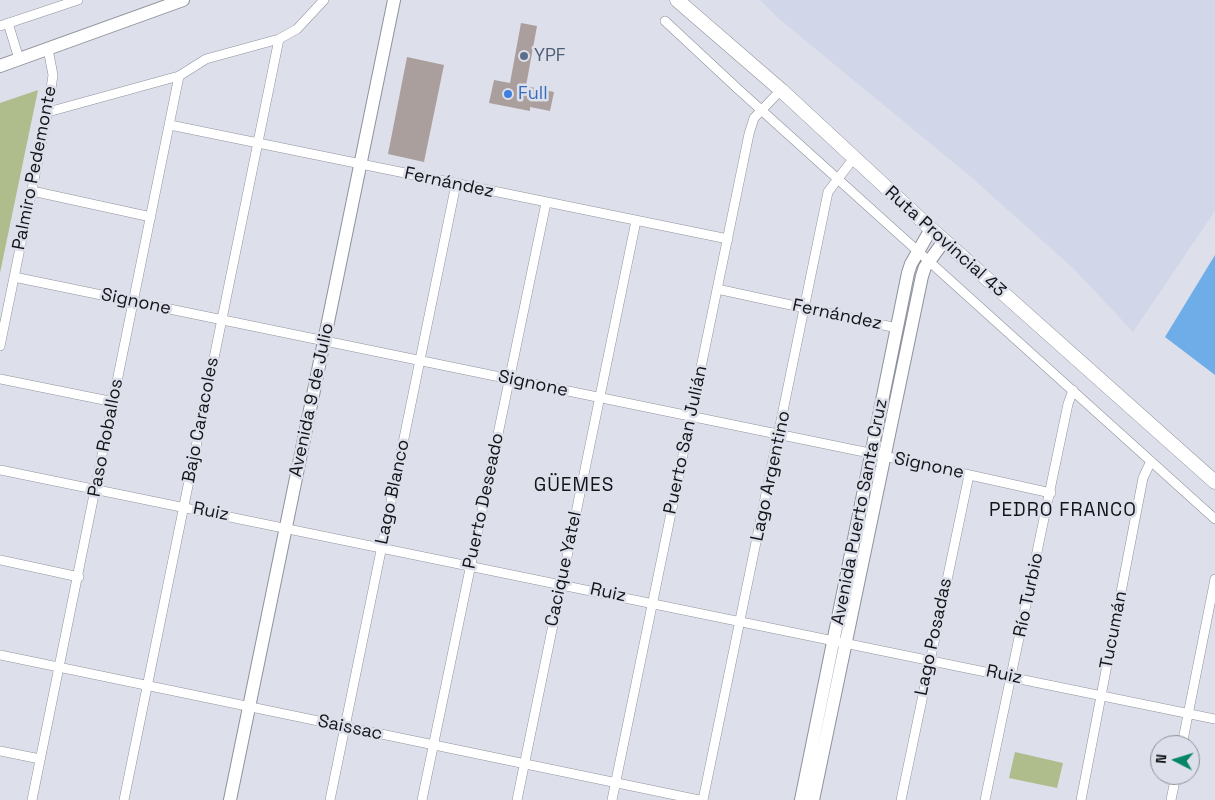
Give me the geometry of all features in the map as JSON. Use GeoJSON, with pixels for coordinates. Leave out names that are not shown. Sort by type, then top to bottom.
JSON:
{"type":"FeatureCollection","features":[{"type":"Feature","properties":{"kind":"main road","name":"Ruta Provincial 43"},"geometry":{"type":"LineString","coordinates":[[677,0],[781,90],[853,159],[1215,482]]}},
{"type":"Feature","properties":{"kind":"street"},"geometry":{"type":"LineString","coordinates":[[19,59],[4,25],[78,0]]}},
{"type":"Feature","properties":{"kind":"street"},"geometry":{"type":"LineString","coordinates":[[48,112],[179,76],[206,59],[279,39],[296,29],[324,0]]}},
{"type":"Feature","properties":{"kind":"street","name":"Avenida 9 de Julio"},"geometry":{"type":"LineString","coordinates":[[230,800],[394,0]]}},
{"type":"Feature","properties":{"kind":"street"},"geometry":{"type":"LineString","coordinates":[[0,66],[178,1]]}},
{"type":"Feature","properties":{"kind":"street"},"geometry":{"type":"LineString","coordinates":[[666,21],[1215,519]]}},
{"type":"Feature","properties":{"kind":"street","name":"Bajo Caracoles"},"geometry":{"type":"LineString","coordinates":[[124,800],[279,39]]}},
{"type":"Feature","properties":{"kind":"street","name":"Palmiro Pedemonte"},"geometry":{"type":"LineString","coordinates":[[0,346],[48,112],[53,75],[48,49]]}},
{"type":"Feature","properties":{"kind":"street","name":"Paso Roballos"},"geometry":{"type":"LineString","coordinates":[[32,800],[179,76]]}},
{"type":"Feature","properties":{"kind":"street","name":"Puerto San Julián"},"geometry":{"type":"LineString","coordinates":[[612,800],[749,134],[754,118],[781,90]]}},
{"type":"Feature","properties":{"kind":"street","name":"Fernández"},"geometry":{"type":"LineString","coordinates":[[170,126],[728,240]]}},
{"type":"Feature","properties":{"kind":"street","name":"Lago Argentino"},"geometry":{"type":"LineString","coordinates":[[703,800],[780,436],[828,192],[837,177],[853,159]]}},
{"type":"Feature","properties":{"kind":"street","name":"Lago Blanco"},"geometry":{"type":"LineString","coordinates":[[330,800],[456,184]]}},
{"type":"Feature","properties":{"kind":"street"},"geometry":{"type":"LineString","coordinates":[[32,191],[151,217]]}},
{"type":"Feature","properties":{"kind":"street","name":"Puerto Deseado"},"geometry":{"type":"LineString","coordinates":[[422,800],[546,202]]}},
{"type":"Feature","properties":{"kind":"street","name":"Cacique Yatel"},"geometry":{"type":"LineString","coordinates":[[517,800],[636,221]]}},
{"type":"Feature","properties":{"kind":"street","name":"Avenida Puerto Santa Cruz"},"geometry":{"type":"LineString","coordinates":[[878,455],[897,328],[908,273],[931,229]]}},
{"type":"Feature","properties":{"kind":"street","name":"Avenida Puerto Santa Cruz"},"geometry":{"type":"LineString","coordinates":[[813,800],[840,641],[878,455],[922,276],[929,261],[944,241]]}},
{"type":"Feature","properties":{"kind":"street","name":"Signone"},"geometry":{"type":"LineString","coordinates":[[14,277],[878,455],[1051,493]]}},
{"type":"Feature","properties":{"kind":"street","name":"Fernández"},"geometry":{"type":"LineString","coordinates":[[717,289],[897,328]]}},
{"type":"Feature","properties":{"kind":"street"},"geometry":{"type":"LineString","coordinates":[[0,379],[114,402]]}},
{"type":"Feature","properties":{"kind":"street","name":"Río Turbio"},"geometry":{"type":"LineString","coordinates":[[985,800],[1051,493],[1068,404],[1073,390]]}},
{"type":"Feature","properties":{"kind":"street","name":"Tucumán"},"geometry":{"type":"LineString","coordinates":[[1081,800],[1143,478],[1151,461]]}},
{"type":"Feature","properties":{"kind":"street","name":"Ruiz"},"geometry":{"type":"LineString","coordinates":[[0,470],[562,583],[740,622],[929,659],[1215,719]]}},
{"type":"Feature","properties":{"kind":"street","name":"Lago Posadas"},"geometry":{"type":"LineString","coordinates":[[901,800],[969,475]]}},
{"type":"Feature","properties":{"kind":"street"},"geometry":{"type":"LineString","coordinates":[[0,560],[79,576]]}},
{"type":"Feature","properties":{"kind":"street"},"geometry":{"type":"LineString","coordinates":[[1184,735],[1215,579]]}},
{"type":"Feature","properties":{"kind":"street","name":"Avenida Puerto Santa Cruz"},"geometry":{"type":"LineString","coordinates":[[801,800],[840,641]]}},
{"type":"Feature","properties":{"kind":"street","name":"Saissac"},"geometry":{"type":"LineString","coordinates":[[0,655],[700,800]]}},
{"type":"Feature","properties":{"kind":"street"},"geometry":{"type":"LineString","coordinates":[[0,751],[40,759]]}},
{"type":"Feature","properties":{"kind":"street"},"geometry":{"type":"LineString","coordinates":[[1171,800],[1174,785]]}},
{"type":"Feature","properties":{"kind":"shaded area"},"geometry":{"type":"Polygon","coordinates":[[[760,0],[1215,0],[1215,211],[1133,332],[1074,269],[971,177],[778,18],[760,0]]]}},
{"type":"Feature","properties":{"kind":"green space"},"geometry":{"type":"Polygon","coordinates":[[[38,90],[0,273],[0,103],[38,90]]]}},
{"type":"Feature","properties":{"kind":"green space"},"geometry":{"type":"Polygon","coordinates":[[[1015,752],[1063,763],[1057,788],[1009,778],[1015,752]]]}},
{"type":"Feature","properties":{"kind":"water"},"geometry":{"type":"Polygon","coordinates":[[[1215,255],[1215,375],[1165,337],[1215,255]]]}},
{"type":"Feature","properties":{"kind":"building"},"geometry":{"type":"Polygon","coordinates":[[[521,23],[537,26],[526,86],[554,92],[550,111],[530,107],[530,111],[489,103],[494,80],[510,83],[521,23]]]}},
{"type":"Feature","properties":{"kind":"building"},"geometry":{"type":"Polygon","coordinates":[[[407,57],[444,65],[424,162],[388,154],[407,57]]]}},
{"type":"Feature","properties":{"kind":"place","name":"YPF"},"geometry":{"type":"Point","coordinates":[524,56]}},
{"type":"Feature","properties":{"kind":"place","name":"Full"},"geometry":{"type":"Point","coordinates":[508,94]}},
{"type":"Feature","properties":{"kind":"district","name":"GÜEMES"},"geometry":{"type":"Point","coordinates":[574,486]}},
{"type":"Feature","properties":{"kind":"district","name":"PEDRO FRANCO"},"geometry":{"type":"Point","coordinates":[1063,511]}}]}
